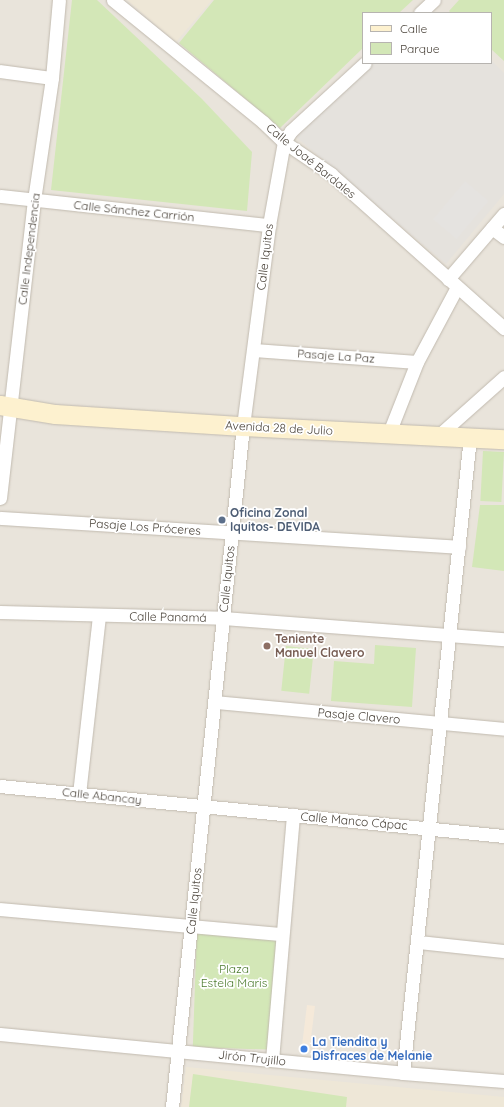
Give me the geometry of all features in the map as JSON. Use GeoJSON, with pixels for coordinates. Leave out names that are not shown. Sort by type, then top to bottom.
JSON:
{"type":"FeatureCollection","features":[{"type":"Feature","properties":{"kind":"main road","name":"Avenida 28 de Julio"},"geometry":{"type":"LineString","coordinates":[[5,412],[504,439]]}},
{"type":"Feature","properties":{"kind":"street","name":"Calle Independencia"},"geometry":{"type":"LineString","coordinates":[[0,498],[5,412],[52,78],[59,0]]}},
{"type":"Feature","properties":{"kind":"street","name":"Calle Joaé Bardales"},"geometry":{"type":"LineString","coordinates":[[113,0],[263,122],[284,142],[331,174],[504,328]]}},
{"type":"Feature","properties":{"kind":"street"},"geometry":{"type":"LineString","coordinates":[[421,12],[434,0]]}},
{"type":"Feature","properties":{"kind":"street","name":"Calle Iquitos"},"geometry":{"type":"LineString","coordinates":[[172,1107],[192,928],[243,426],[269,225],[284,142],[291,131],[364,64]]}},
{"type":"Feature","properties":{"kind":"street"},"geometry":{"type":"LineString","coordinates":[[0,72],[52,78]]}},
{"type":"Feature","properties":{"kind":"street","name":"Calle Sánchez Carrión"},"geometry":{"type":"LineString","coordinates":[[0,196],[269,225]]}},
{"type":"Feature","properties":{"kind":"street"},"geometry":{"type":"LineString","coordinates":[[389,433],[417,362],[452,283],[504,214]]}},
{"type":"Feature","properties":{"kind":"street"},"geometry":{"type":"LineString","coordinates":[[492,228],[504,237]]}},
{"type":"Feature","properties":{"kind":"street","name":"Pasaje La Paz"},"geometry":{"type":"LineString","coordinates":[[254,350],[417,362]]}},
{"type":"Feature","properties":{"kind":"street"},"geometry":{"type":"LineString","coordinates":[[439,435],[504,377]]}},
{"type":"Feature","properties":{"kind":"street"},"geometry":{"type":"LineString","coordinates":[[403,1073],[470,437]]}},
{"type":"Feature","properties":{"kind":"street","name":"Pasaje Los Próceres"},"geometry":{"type":"LineString","coordinates":[[0,518],[459,547]]}},
{"type":"Feature","properties":{"kind":"street","name":"Calle Panamá"},"geometry":{"type":"LineString","coordinates":[[0,612],[223,618],[504,639]]}},
{"type":"Feature","properties":{"kind":"street"},"geometry":{"type":"LineString","coordinates":[[79,794],[99,615]]}},
{"type":"Feature","properties":{"kind":"street","name":"Pasaje Clavero"},"geometry":{"type":"LineString","coordinates":[[215,702],[504,729]]}},
{"type":"Feature","properties":{"kind":"street","name":"Calle Abancay"},"geometry":{"type":"LineString","coordinates":[[0,786],[204,807]]}},
{"type":"Feature","properties":{"kind":"street","name":"Calle Manco Cápac"},"geometry":{"type":"LineString","coordinates":[[204,807],[430,827],[504,836]]}},
{"type":"Feature","properties":{"kind":"street"},"geometry":{"type":"LineString","coordinates":[[272,1060],[293,815]]}},
{"type":"Feature","properties":{"kind":"street"},"geometry":{"type":"LineString","coordinates":[[0,909],[192,928],[282,934]]}},
{"type":"Feature","properties":{"kind":"street"},"geometry":{"type":"LineString","coordinates":[[418,942],[504,951]]}},
{"type":"Feature","properties":{"kind":"street","name":"Jirón Trujillo"},"geometry":{"type":"LineString","coordinates":[[0,1034],[403,1073],[504,1081]]}},
{"type":"Feature","properties":{"kind":"shaded area"},"geometry":{"type":"Polygon","coordinates":[[[0,0],[504,0],[504,1107],[0,1107],[0,0]]]}},
{"type":"Feature","properties":{"kind":"shaded area"},"geometry":{"type":"Polygon","coordinates":[[[127,0],[212,0],[176,42],[127,0]]]}},
{"type":"Feature","properties":{"kind":"shaded area"},"geometry":{"type":"Polygon","coordinates":[[[492,61],[504,73],[504,194],[446,264],[295,136],[370,64],[492,64],[492,61]]]}},
{"type":"Feature","properties":{"kind":"shaded area"},"geometry":{"type":"Polygon","coordinates":[[[465,181],[489,201],[457,239],[433,219],[465,181]]]}},
{"type":"Feature","properties":{"kind":"shaded area"},"geometry":{"type":"Polygon","coordinates":[[[307,1005],[315,1006],[309,1052],[301,1051],[307,1005]]]}},
{"type":"Feature","properties":{"kind":"shaded area"},"geometry":{"type":"Polygon","coordinates":[[[186,1067],[504,1097],[504,1107],[181,1107],[186,1067]]]}},
{"type":"Feature","properties":{"kind":"green space"},"geometry":{"type":"Polygon","coordinates":[[[72,0],[97,0],[202,99],[252,152],[247,211],[51,190],[72,0]]]}},
{"type":"Feature","properties":{"kind":"green space"},"geometry":{"type":"Polygon","coordinates":[[[214,0],[413,0],[400,12],[362,12],[362,49],[280,128],[179,43],[214,0]]]}},
{"type":"Feature","properties":{"kind":"green space"},"geometry":{"type":"Polygon","coordinates":[[[459,0],[504,0],[504,61],[492,50],[492,12],[449,11],[459,0]]]}},
{"type":"Feature","properties":{"kind":"green space"},"geometry":{"type":"Polygon","coordinates":[[[483,451],[504,452],[501,502],[480,501],[483,451]]]}},
{"type":"Feature","properties":{"kind":"green space"},"geometry":{"type":"Polygon","coordinates":[[[480,505],[504,505],[504,571],[472,567],[480,505]]]}},
{"type":"Feature","properties":{"kind":"green space"},"geometry":{"type":"Polygon","coordinates":[[[375,645],[416,648],[412,707],[331,701],[334,661],[374,664],[375,645]]]}},
{"type":"Feature","properties":{"kind":"green space"},"geometry":{"type":"Polygon","coordinates":[[[286,646],[314,649],[309,694],[281,691],[286,646]]]}},
{"type":"Feature","properties":{"kind":"green space","name":"Plaza Estela Maris"},"geometry":{"type":"Polygon","coordinates":[[[197,927],[279,930],[275,1050],[193,1047],[197,927]]]}},
{"type":"Feature","properties":{"kind":"green space"},"geometry":{"type":"Polygon","coordinates":[[[193,1074],[347,1097],[346,1107],[189,1107],[193,1074]]]}},
{"type":"Feature","properties":{"kind":"place","name":"Oficina Zonal Iquitos- DEVIDA"},"geometry":{"type":"Point","coordinates":[222,520]}},
{"type":"Feature","properties":{"kind":"place","name":"Teniente Manuel Clavero"},"geometry":{"type":"Point","coordinates":[267,646]}},
{"type":"Feature","properties":{"kind":"place","name":"La Tiendita y Disfraces de Melanie"},"geometry":{"type":"Point","coordinates":[304,1049]}}]}
